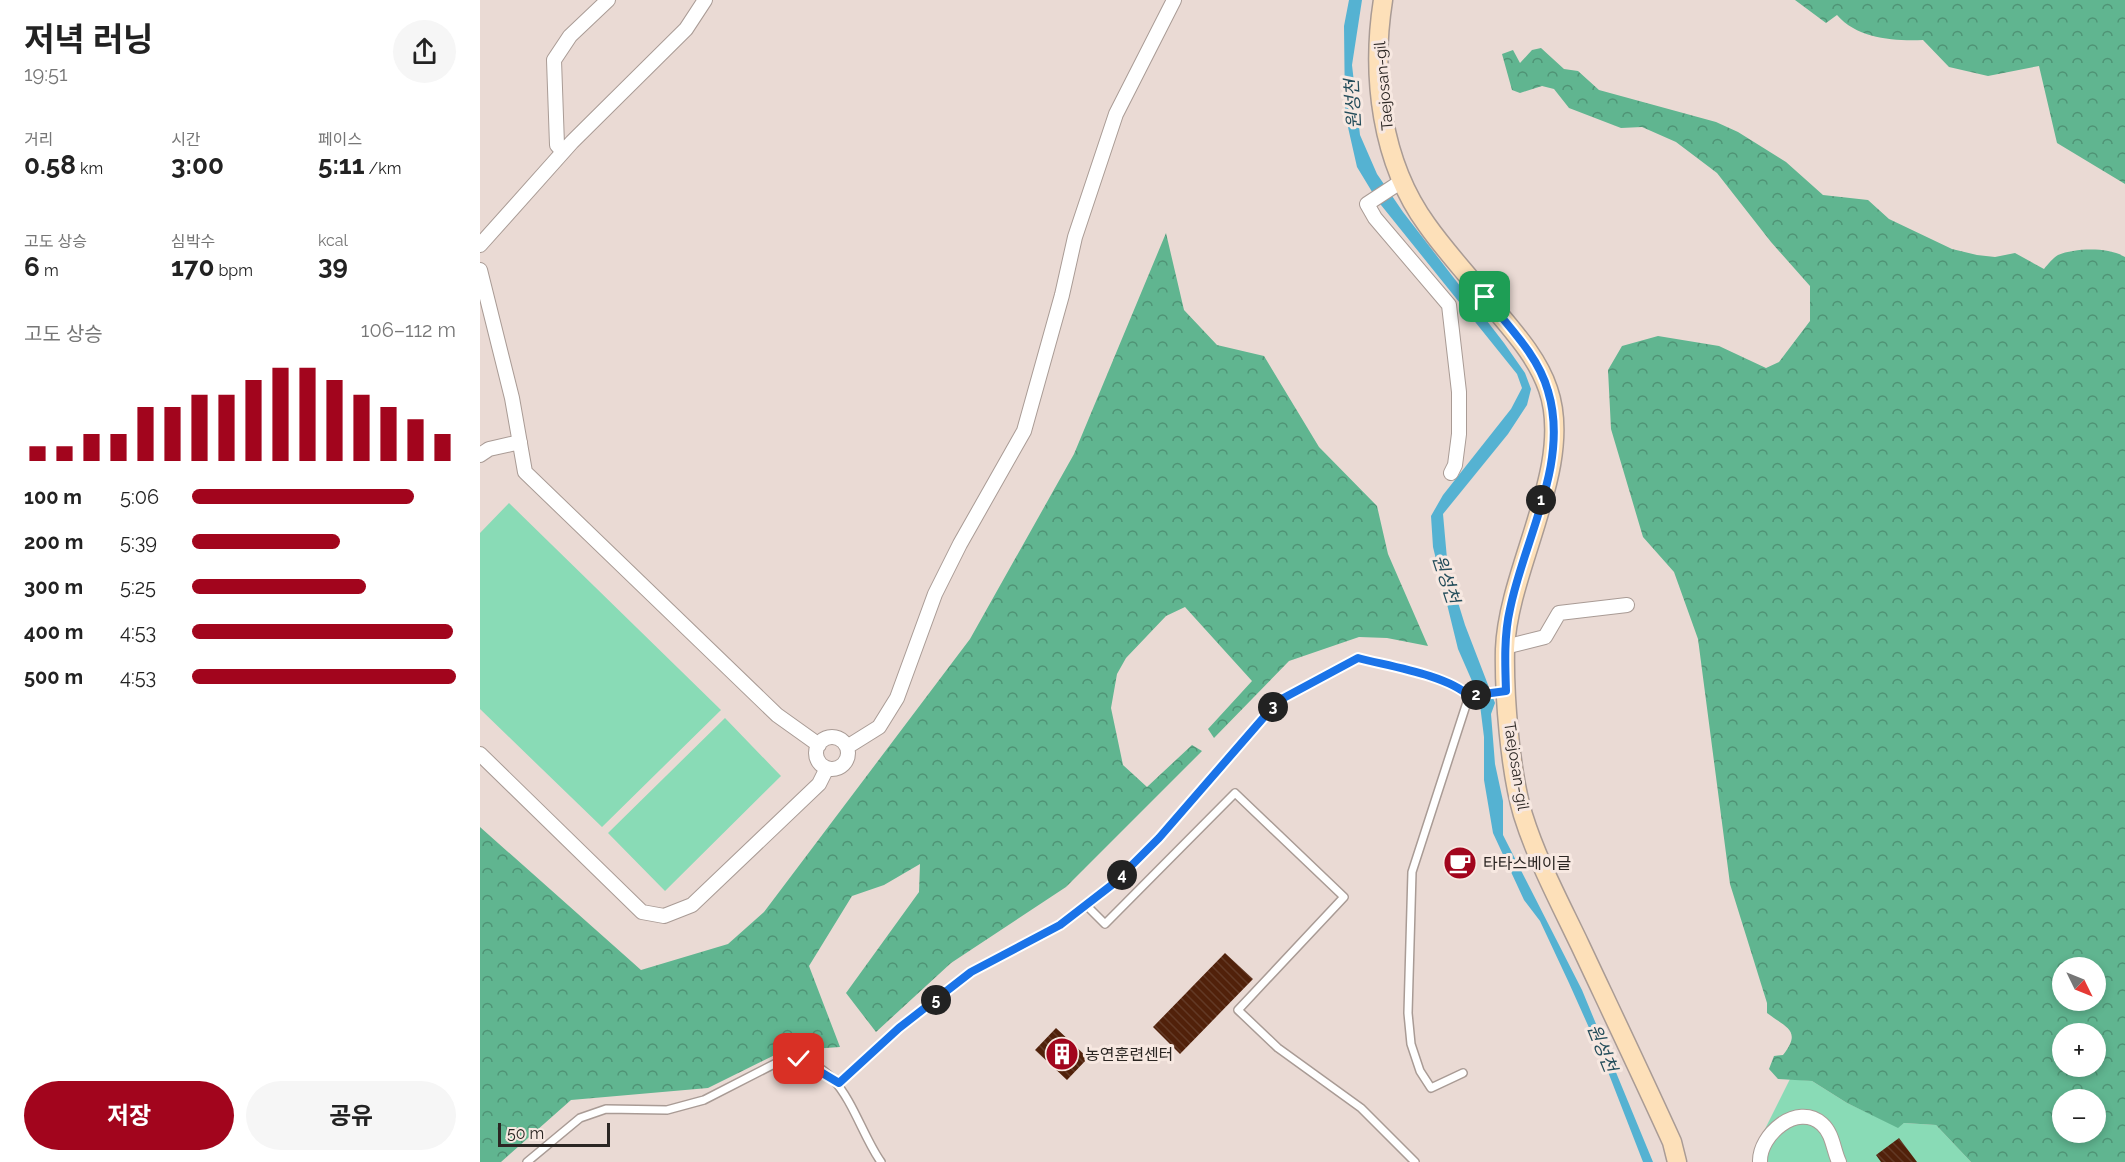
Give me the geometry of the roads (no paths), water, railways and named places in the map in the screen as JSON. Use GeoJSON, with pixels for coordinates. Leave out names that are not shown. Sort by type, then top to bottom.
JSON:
{"type":"FeatureCollection","features":[{"type":"Feature","properties":{"kind":"street"},"geometry":{"type":"LineString","coordinates":[[564,152],[557,145],[554,60],[570,36],[608,0]]}},
{"type":"Feature","properties":{"kind":"street"},"geometry":{"type":"LineString","coordinates":[[480,246],[564,152],[686,28],[705,0]]}},
{"type":"Feature","properties":{"kind":"street"},"geometry":{"type":"LineString","coordinates":[[847,747],[879,727],[897,698],[935,594],[1024,430],[1062,295],[1075,237],[1116,114],[1174,0]]}},
{"type":"Feature","properties":{"kind":"street","name":"Taejosan-gil"},"geometry":{"type":"LineString","coordinates":[[1383,0],[1377,48],[1381,102],[1397,185],[1532,357],[1548,390],[1555,424],[1548,475],[1510,609],[1502,691],[1523,814],[1551,883],[1654,1102],[1677,1162]]}},
{"type":"Feature","properties":{"kind":"street"},"geometry":{"type":"LineString","coordinates":[[1397,185],[1367,204],[1375,218],[1449,305],[1459,392],[1459,434],[1451,473]]}},
{"type":"Feature","properties":{"kind":"street"},"geometry":{"type":"LineString","coordinates":[[480,270],[512,399],[525,472],[777,715],[819,745]]}},
{"type":"Feature","properties":{"kind":"street"},"geometry":{"type":"LineString","coordinates":[[480,455],[489,448],[520,442]]}},
{"type":"Feature","properties":{"kind":"street"},"geometry":{"type":"LineString","coordinates":[[1505,647],[1545,637],[1559,613],[1627,605]]}},
{"type":"Feature","properties":{"kind":"street"},"geometry":{"type":"LineString","coordinates":[[835,737],[847,747],[845,762],[837,768],[827,768],[817,758],[819,745],[825,739],[835,737]]}},
{"type":"Feature","properties":{"kind":"street"},"geometry":{"type":"LineString","coordinates":[[480,754],[642,912],[664,916],[692,905],[819,784],[827,768]]}},
{"type":"Feature","properties":{"kind":"street"},"geometry":{"type":"LineString","coordinates":[[1760,1162],[1760,1154],[1766,1138],[1774,1128],[1798,1118],[1809,1118],[1821,1123],[1832,1136],[1839,1162]]}},
{"type":"Feature","properties":{"kind":"lane"},"geometry":{"type":"LineString","coordinates":[[839,1083],[899,1028],[971,972],[1060,925],[1113,884],[1159,838],[1278,701],[1358,658],[1462,689],[1472,696],[1502,691]]}},
{"type":"Feature","properties":{"kind":"lane"},"geometry":{"type":"LineString","coordinates":[[1463,1073],[1431,1088],[1420,1071],[1411,1044],[1409,1023],[1409,939],[1412,872],[1472,696]]}},
{"type":"Feature","properties":{"kind":"lane"},"geometry":{"type":"LineString","coordinates":[[1086,905],[1105,924],[1235,793],[1344,897],[1238,1010],[1278,1048],[1361,1108],[1414,1162]]}},
{"type":"Feature","properties":{"kind":"lane"},"geometry":{"type":"LineString","coordinates":[[526,1162],[580,1118],[606,1109],[667,1110],[704,1100],[784,1059],[799,1059],[839,1083],[881,1162]]}},
{"type":"Feature","properties":{"kind":"water","name":"원성천"},"geometry":{"type":"Polygon","coordinates":[[[1349,0],[1362,0],[1352,65],[1360,135],[1377,174],[1403,212],[1504,343],[1525,373],[1531,389],[1527,405],[1508,434],[1443,514],[1448,570],[1465,625],[1495,703],[1491,714],[1495,764],[1503,801],[1503,835],[1582,990],[1653,1162],[1643,1162],[1603,1059],[1569,983],[1540,921],[1524,900],[1493,833],[1484,780],[1484,737],[1479,697],[1458,649],[1433,547],[1431,516],[1443,495],[1511,409],[1522,388],[1517,374],[1377,200],[1357,167],[1345,114],[1344,26],[1349,0]]]}},
{"type":"Feature","properties":{"kind":"place","name":"타타스베이글"},"geometry":{"type":"Point","coordinates":[1460,863]}},
{"type":"Feature","properties":{"kind":"place","name":"농연훈련센터"},"geometry":{"type":"Point","coordinates":[1062,1054]}}]}
